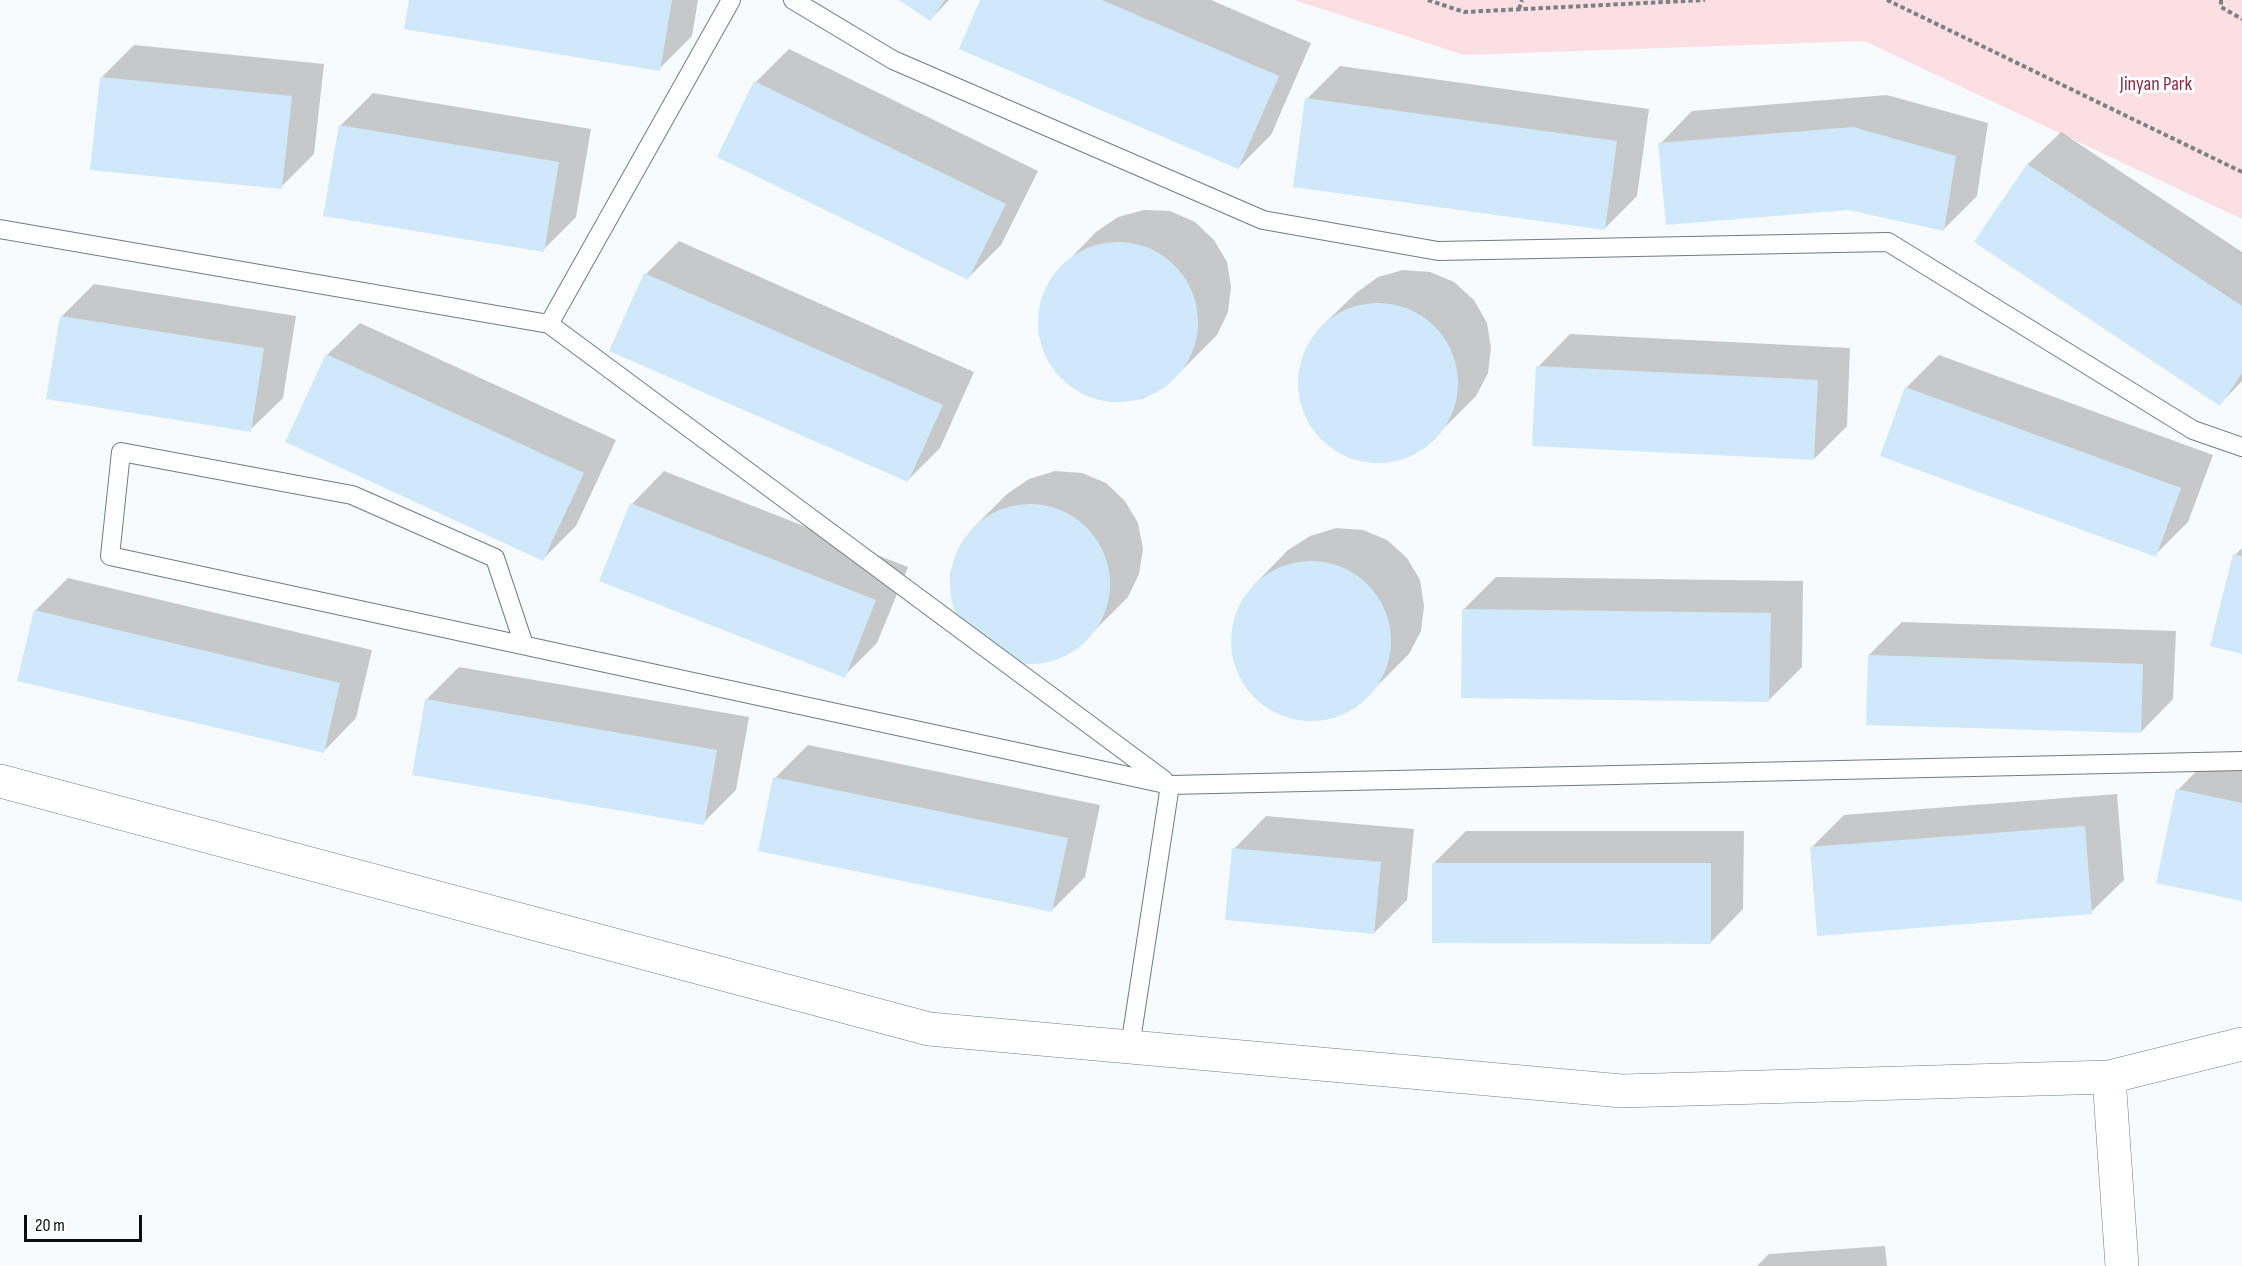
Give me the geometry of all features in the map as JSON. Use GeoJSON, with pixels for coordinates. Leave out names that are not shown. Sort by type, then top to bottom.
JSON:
{"type":"FeatureCollection","features":[{"type":"Feature","properties":{"kind":"street"},"geometry":{"type":"LineString","coordinates":[[0,781],[929,1029],[1622,1091],[2109,1077],[2242,1044]]}},
{"type":"Feature","properties":{"kind":"street"},"geometry":{"type":"LineString","coordinates":[[2109,1077],[2122,1266]]}},
{"type":"Feature","properties":{"kind":"lane"},"geometry":{"type":"LineString","coordinates":[[549,324],[731,0]]}},
{"type":"Feature","properties":{"kind":"lane"},"geometry":{"type":"LineString","coordinates":[[793,0],[893,60],[1263,220],[1438,251],[1888,242],[2193,430],[2242,447]]}},
{"type":"Feature","properties":{"kind":"lane"},"geometry":{"type":"LineString","coordinates":[[0,229],[549,324],[1170,785]]}},
{"type":"Feature","properties":{"kind":"lane"},"geometry":{"type":"LineString","coordinates":[[524,645],[495,558],[352,495],[121,452],[110,556],[1170,785],[2242,761]]}},
{"type":"Feature","properties":{"kind":"lane"},"geometry":{"type":"LineString","coordinates":[[1130,1047],[1170,785]]}},
{"type":"Feature","properties":{"kind":"path"},"geometry":{"type":"LineString","coordinates":[[1428,0],[1464,12],[1705,0]]}},
{"type":"Feature","properties":{"kind":"path"},"geometry":{"type":"LineString","coordinates":[[1519,9],[1522,0]]}},
{"type":"Feature","properties":{"kind":"path"},"geometry":{"type":"LineString","coordinates":[[1887,0],[2242,172]]}},
{"type":"Feature","properties":{"kind":"path"},"geometry":{"type":"LineString","coordinates":[[2221,0],[2221,8],[2242,20]]}},
{"type":"Feature","properties":{"kind":"green space","name":"Jinyan Park"},"geometry":{"type":"Polygon","coordinates":[[[1294,0],[2242,0],[2242,219],[1864,41],[1464,55],[1294,0]]]}},
{"type":"Feature","properties":{"kind":"building"},"geometry":{"type":"Polygon","coordinates":[[[409,0],[672,0],[660,71],[404,29],[409,0]]]}},
{"type":"Feature","properties":{"kind":"building"},"geometry":{"type":"Polygon","coordinates":[[[899,0],[945,0],[930,21],[899,0]]]}},
{"type":"Feature","properties":{"kind":"building"},"geometry":{"type":"Polygon","coordinates":[[[980,0],[1102,0],[1279,76],[1238,169],[959,49],[980,0]]]}},
{"type":"Feature","properties":{"kind":"building"},"geometry":{"type":"Polygon","coordinates":[[[100,77],[292,96],[282,189],[90,170],[100,77]]]}},
{"type":"Feature","properties":{"kind":"building"},"geometry":{"type":"Polygon","coordinates":[[[754,81],[1006,204],[968,280],[717,157],[754,81]]]}},
{"type":"Feature","properties":{"kind":"building"},"geometry":{"type":"Polygon","coordinates":[[[1305,98],[1617,141],[1605,230],[1293,187],[1305,98]]]}},
{"type":"Feature","properties":{"kind":"building"},"geometry":{"type":"Polygon","coordinates":[[[339,125],[559,162],[544,252],[323,216],[339,125]]]}},
{"type":"Feature","properties":{"kind":"building"},"geometry":{"type":"Polygon","coordinates":[[[1853,127],[1956,156],[1944,231],[1848,210],[1666,225],[1658,143],[1853,127]]]}},
{"type":"Feature","properties":{"kind":"building"},"geometry":{"type":"Polygon","coordinates":[[[2027,164],[2242,306],[2242,373],[2220,406],[1974,242],[2027,164]]]}},
{"type":"Feature","properties":{"kind":"building"},"geometry":{"type":"Polygon","coordinates":[[[1118,242],[1134,243],[1149,248],[1163,255],[1175,265],[1185,277],[1192,291],[1197,306],[1197,338],[1192,353],[1185,367],[1175,379],[1163,389],[1149,396],[1134,401],[1118,402],[1102,401],[1087,396],[1073,389],[1061,379],[1051,367],[1044,353],[1039,338],[1038,322],[1039,306],[1044,291],[1051,277],[1061,265],[1073,255],[1087,248],[1102,243],[1118,242]]]}},
{"type":"Feature","properties":{"kind":"building"},"geometry":{"type":"Polygon","coordinates":[[[644,273],[943,405],[908,482],[609,351],[644,273]]]}},
{"type":"Feature","properties":{"kind":"building"},"geometry":{"type":"Polygon","coordinates":[[[1378,303],[1394,304],[1409,309],[1423,316],[1435,326],[1445,338],[1452,352],[1457,367],[1457,399],[1452,414],[1445,428],[1435,440],[1423,450],[1409,457],[1394,462],[1378,463],[1362,462],[1347,457],[1333,450],[1321,440],[1311,428],[1304,414],[1299,399],[1298,383],[1299,367],[1304,352],[1311,338],[1321,326],[1333,316],[1347,309],[1362,304],[1378,303]]]}},
{"type":"Feature","properties":{"kind":"building"},"geometry":{"type":"Polygon","coordinates":[[[60,316],[264,348],[251,432],[46,399],[60,316]]]}},
{"type":"Feature","properties":{"kind":"building"},"geometry":{"type":"Polygon","coordinates":[[[326,354],[584,473],[543,561],[285,442],[326,354]]]}},
{"type":"Feature","properties":{"kind":"building"},"geometry":{"type":"Polygon","coordinates":[[[1536,366],[1818,380],[1814,460],[1532,446],[1536,366]]]}},
{"type":"Feature","properties":{"kind":"building"},"geometry":{"type":"Polygon","coordinates":[[[1905,387],[2181,488],[2156,557],[1880,456],[1905,387]]]}},
{"type":"Feature","properties":{"kind":"building"},"geometry":{"type":"Polygon","coordinates":[[[630,503],[876,600],[845,678],[599,581],[630,503]]]}},
{"type":"Feature","properties":{"kind":"building"},"geometry":{"type":"Polygon","coordinates":[[[1030,504],[1046,505],[1061,510],[1075,517],[1087,527],[1097,539],[1104,553],[1109,568],[1109,600],[1104,615],[1097,629],[1087,641],[1075,651],[1061,658],[1046,663],[1030,664],[1014,663],[999,658],[985,651],[973,641],[963,629],[956,615],[951,600],[950,584],[951,568],[956,553],[963,539],[973,527],[985,517],[999,510],[1014,505],[1030,504]]]}},
{"type":"Feature","properties":{"kind":"building"},"geometry":{"type":"Polygon","coordinates":[[[2233,554],[2242,556],[2242,654],[2210,646],[2233,554]]]}},
{"type":"Feature","properties":{"kind":"building"},"geometry":{"type":"Polygon","coordinates":[[[1311,561],[1327,562],[1342,567],[1356,574],[1368,584],[1378,596],[1385,610],[1390,625],[1390,657],[1385,672],[1378,686],[1368,698],[1356,708],[1342,715],[1327,720],[1311,721],[1295,720],[1280,715],[1266,708],[1254,698],[1244,686],[1237,672],[1232,657],[1231,641],[1232,625],[1237,610],[1244,596],[1254,584],[1266,574],[1280,567],[1295,562],[1311,561]]]}},
{"type":"Feature","properties":{"kind":"building"},"geometry":{"type":"Polygon","coordinates":[[[1462,609],[1771,613],[1769,702],[1461,698],[1462,609]]]}},
{"type":"Feature","properties":{"kind":"building"},"geometry":{"type":"Polygon","coordinates":[[[34,610],[340,683],[324,753],[17,681],[34,610]]]}},
{"type":"Feature","properties":{"kind":"building"},"geometry":{"type":"Polygon","coordinates":[[[1868,655],[2143,664],[2141,733],[1866,725],[1868,655]]]}},
{"type":"Feature","properties":{"kind":"building"},"geometry":{"type":"Polygon","coordinates":[[[425,699],[717,750],[704,825],[412,775],[425,699]]]}},
{"type":"Feature","properties":{"kind":"building"},"geometry":{"type":"Polygon","coordinates":[[[773,777],[1068,838],[1052,912],[758,851],[773,777]]]}},
{"type":"Feature","properties":{"kind":"building"},"geometry":{"type":"Polygon","coordinates":[[[2176,789],[2242,803],[2242,901],[2156,883],[2176,789]]]}},
{"type":"Feature","properties":{"kind":"building"},"geometry":{"type":"Polygon","coordinates":[[[2085,826],[2092,914],[1817,936],[1810,847],[2085,826]]]}},
{"type":"Feature","properties":{"kind":"building"},"geometry":{"type":"Polygon","coordinates":[[[1232,848],[1381,862],[1374,934],[1225,920],[1232,848]]]}},
{"type":"Feature","properties":{"kind":"building"},"geometry":{"type":"Polygon","coordinates":[[[1432,863],[1711,863],[1711,944],[1432,943],[1432,863]]]}}]}
